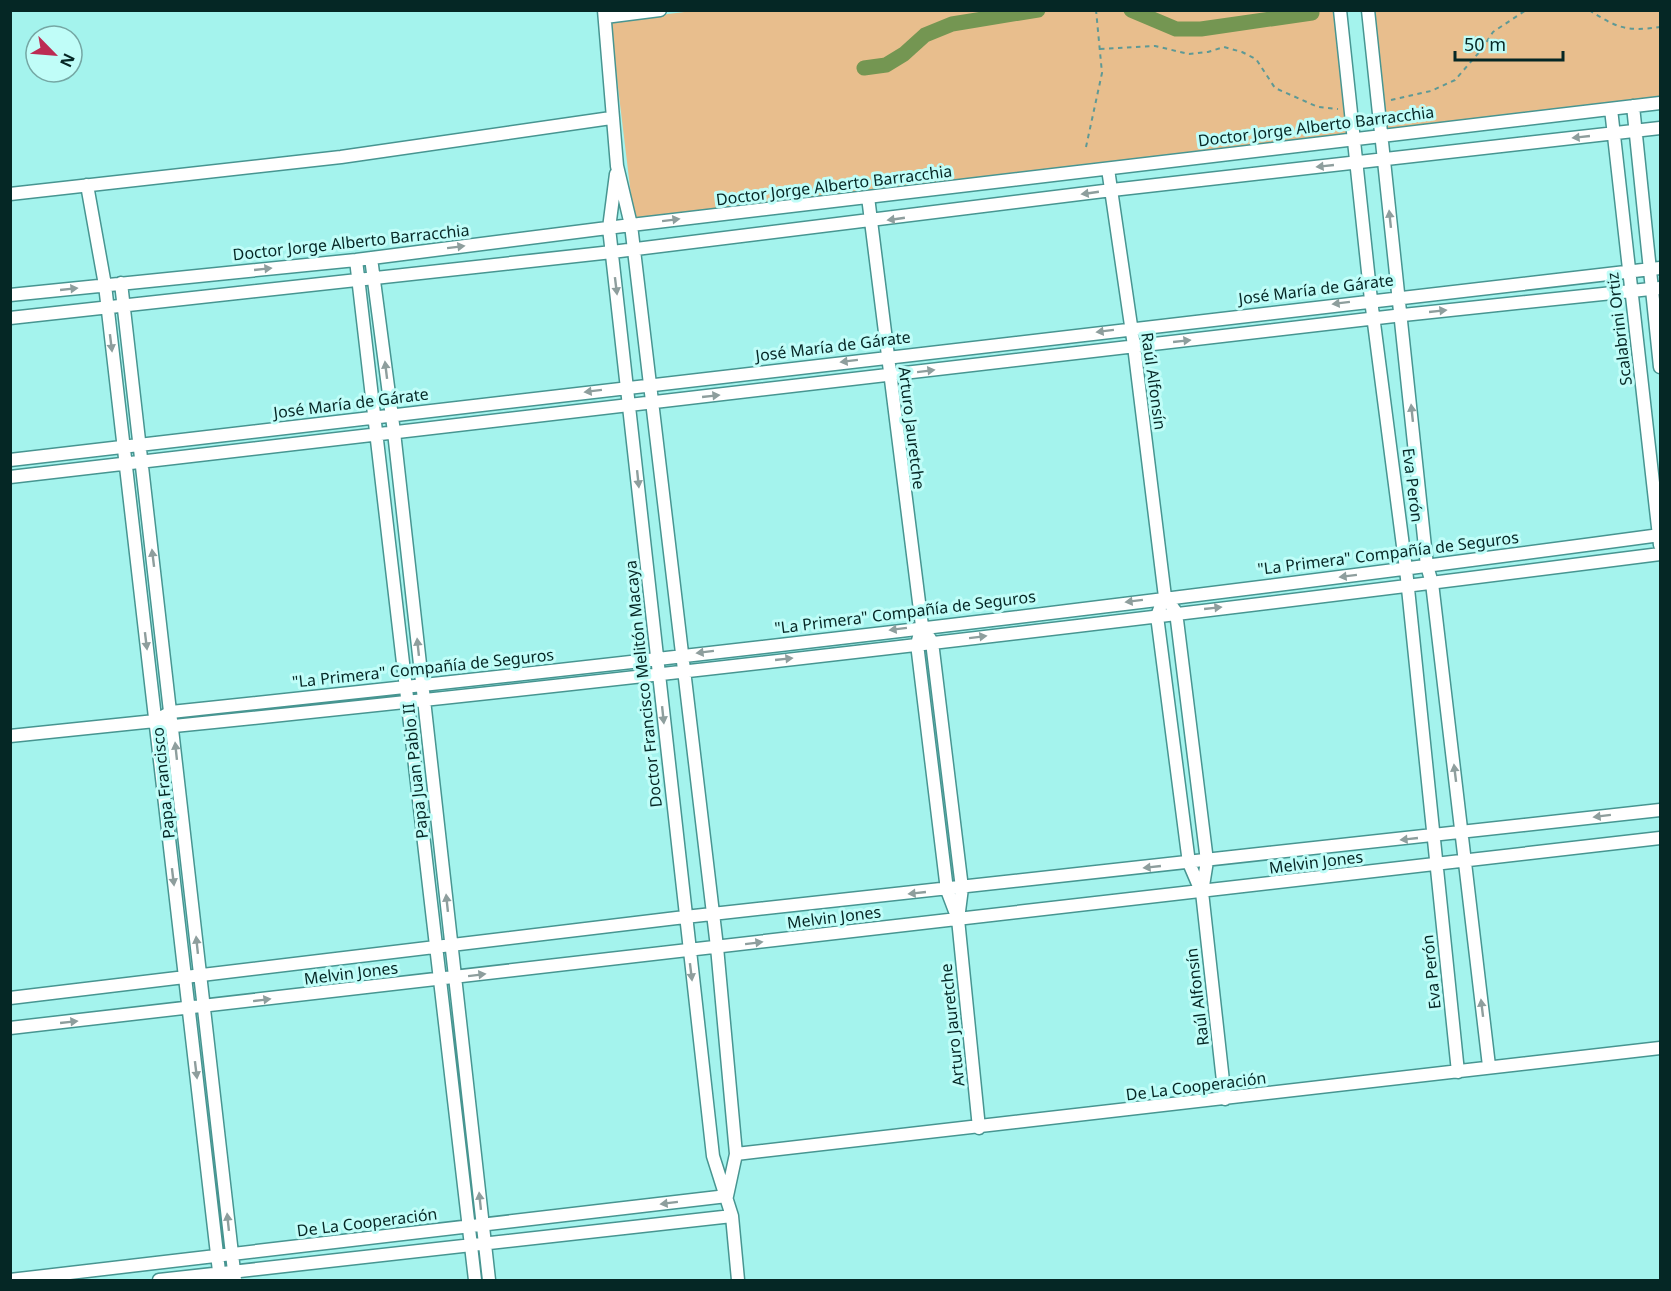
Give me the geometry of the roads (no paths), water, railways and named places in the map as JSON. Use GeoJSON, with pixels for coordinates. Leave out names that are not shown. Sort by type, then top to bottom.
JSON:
{"type":"FeatureCollection","features":[{"type":"Feature","properties":{"kind":"street"},"geometry":{"type":"LineString","coordinates":[[605,14],[660,10]]}},
{"type":"Feature","properties":{"kind":"street","name":"Eva Perón"},"geometry":{"type":"LineString","coordinates":[[1340,10],[1371,300],[1406,569],[1458,1072]]}},
{"type":"Feature","properties":{"kind":"street","name":"Eva Perón"},"geometry":{"type":"LineString","coordinates":[[1368,10],[1399,296],[1403,315],[1427,566],[1432,583],[1489,1066]]}},
{"type":"Feature","properties":{"kind":"street","name":"Doctor Francisco Melitón Macaya"},"geometry":{"type":"LineString","coordinates":[[605,14],[611,118],[617,166],[631,225],[717,947],[736,1154],[728,1196]]}},
{"type":"Feature","properties":{"kind":"street","name":"Doctor Jorge Alberto Barracchia"},"geometry":{"type":"LineString","coordinates":[[10,295],[356,260],[1352,138],[1660,103]]}},
{"type":"Feature","properties":{"kind":"street"},"geometry":{"type":"LineString","coordinates":[[1633,106],[1655,268],[1660,367]]}},
{"type":"Feature","properties":{"kind":"street","name":"Scalabrini Ortiz"},"geometry":{"type":"LineString","coordinates":[[1611,109],[1660,538]]}},
{"type":"Feature","properties":{"kind":"street"},"geometry":{"type":"LineString","coordinates":[[10,194],[341,157],[611,118]]}},
{"type":"Feature","properties":{"kind":"street"},"geometry":{"type":"LineString","coordinates":[[10,318],[612,252],[871,222],[1112,190],[1660,128]]}},
{"type":"Feature","properties":{"kind":"street","name":"Doctor Francisco Melitón Macaya"},"geometry":{"type":"LineString","coordinates":[[617,166],[609,228],[713,1156],[728,1196],[738,1281]]}},
{"type":"Feature","properties":{"kind":"street","name":"Raúl Alfonsín"},"geometry":{"type":"LineString","coordinates":[[1108,169],[1134,346],[1165,597],[1176,612],[1207,861],[1202,892],[1226,1099]]}},
{"type":"Feature","properties":{"kind":"street","name":"Papa Francisco"},"geometry":{"type":"LineString","coordinates":[[87,185],[105,285],[220,1277]]}},
{"type":"Feature","properties":{"kind":"street","name":"Arturo Jauretche"},"geometry":{"type":"LineString","coordinates":[[868,197],[886,356],[922,626],[917,644],[947,890],[958,919]]}},
{"type":"Feature","properties":{"kind":"street","name":"Papa Juan Pablo II"},"geometry":{"type":"LineString","coordinates":[[371,258],[392,415],[489,1281]]}},
{"type":"Feature","properties":{"kind":"street","name":"Papa Juan Pablo II"},"geometry":{"type":"LineString","coordinates":[[356,260],[378,434],[474,1281]]}},
{"type":"Feature","properties":{"kind":"street","name":"José María de Gárate"},"geometry":{"type":"LineString","coordinates":[[10,460],[1399,296],[1655,268]]}},
{"type":"Feature","properties":{"kind":"street","name":"Papa Francisco"},"geometry":{"type":"LineString","coordinates":[[121,283],[174,726],[235,1276]]}},
{"type":"Feature","properties":{"kind":"street","name":"José María de Gárate"},"geometry":{"type":"LineString","coordinates":[[10,477],[1375,318],[1656,289]]}},
{"type":"Feature","properties":{"kind":"street","name":"\"La Primera\" Compañía de Seguros"},"geometry":{"type":"LineString","coordinates":[[155,721],[171,712],[422,686],[1660,538]]}},
{"type":"Feature","properties":{"kind":"street","name":"\"La Primera\" Compañía de Seguros"},"geometry":{"type":"LineString","coordinates":[[10,736],[155,721],[174,726],[409,703],[1157,616],[1660,554]]}},
{"type":"Feature","properties":{"kind":"street","name":"Raúl Alfonsín"},"geometry":{"type":"LineString","coordinates":[[1165,597],[1157,616],[1189,863],[1202,892]]}},
{"type":"Feature","properties":{"kind":"street","name":"Arturo Jauretche"},"geometry":{"type":"LineString","coordinates":[[922,626],[932,642],[962,888],[958,919],[979,1128]]}},
{"type":"Feature","properties":{"kind":"street","name":"Melvin Jones"},"geometry":{"type":"LineString","coordinates":[[10,998],[685,918],[1660,810]]}},
{"type":"Feature","properties":{"kind":"street","name":"Melvin Jones"},"geometry":{"type":"LineString","coordinates":[[10,1028],[1660,838]]}},
{"type":"Feature","properties":{"kind":"street","name":"De La Cooperación"},"geometry":{"type":"LineString","coordinates":[[736,1154],[979,1128],[1458,1072],[1489,1066],[1660,1048]]}},
{"type":"Feature","properties":{"kind":"street","name":"De La Cooperación"},"geometry":{"type":"LineString","coordinates":[[10,1280],[728,1196]]}},
{"type":"Feature","properties":{"kind":"street","name":"De La Cooperación"},"geometry":{"type":"LineString","coordinates":[[159,1281],[235,1276],[485,1242],[732,1216]]}},
{"type":"Feature","properties":{"kind":"waterway"},"geometry":{"type":"LineString","coordinates":[[864,68],[886,65],[904,54],[925,35],[952,24],[1038,10]]}},
{"type":"Feature","properties":{"kind":"waterway"},"geometry":{"type":"LineString","coordinates":[[1131,10],[1176,29],[1201,29],[1312,13]]}}]}
